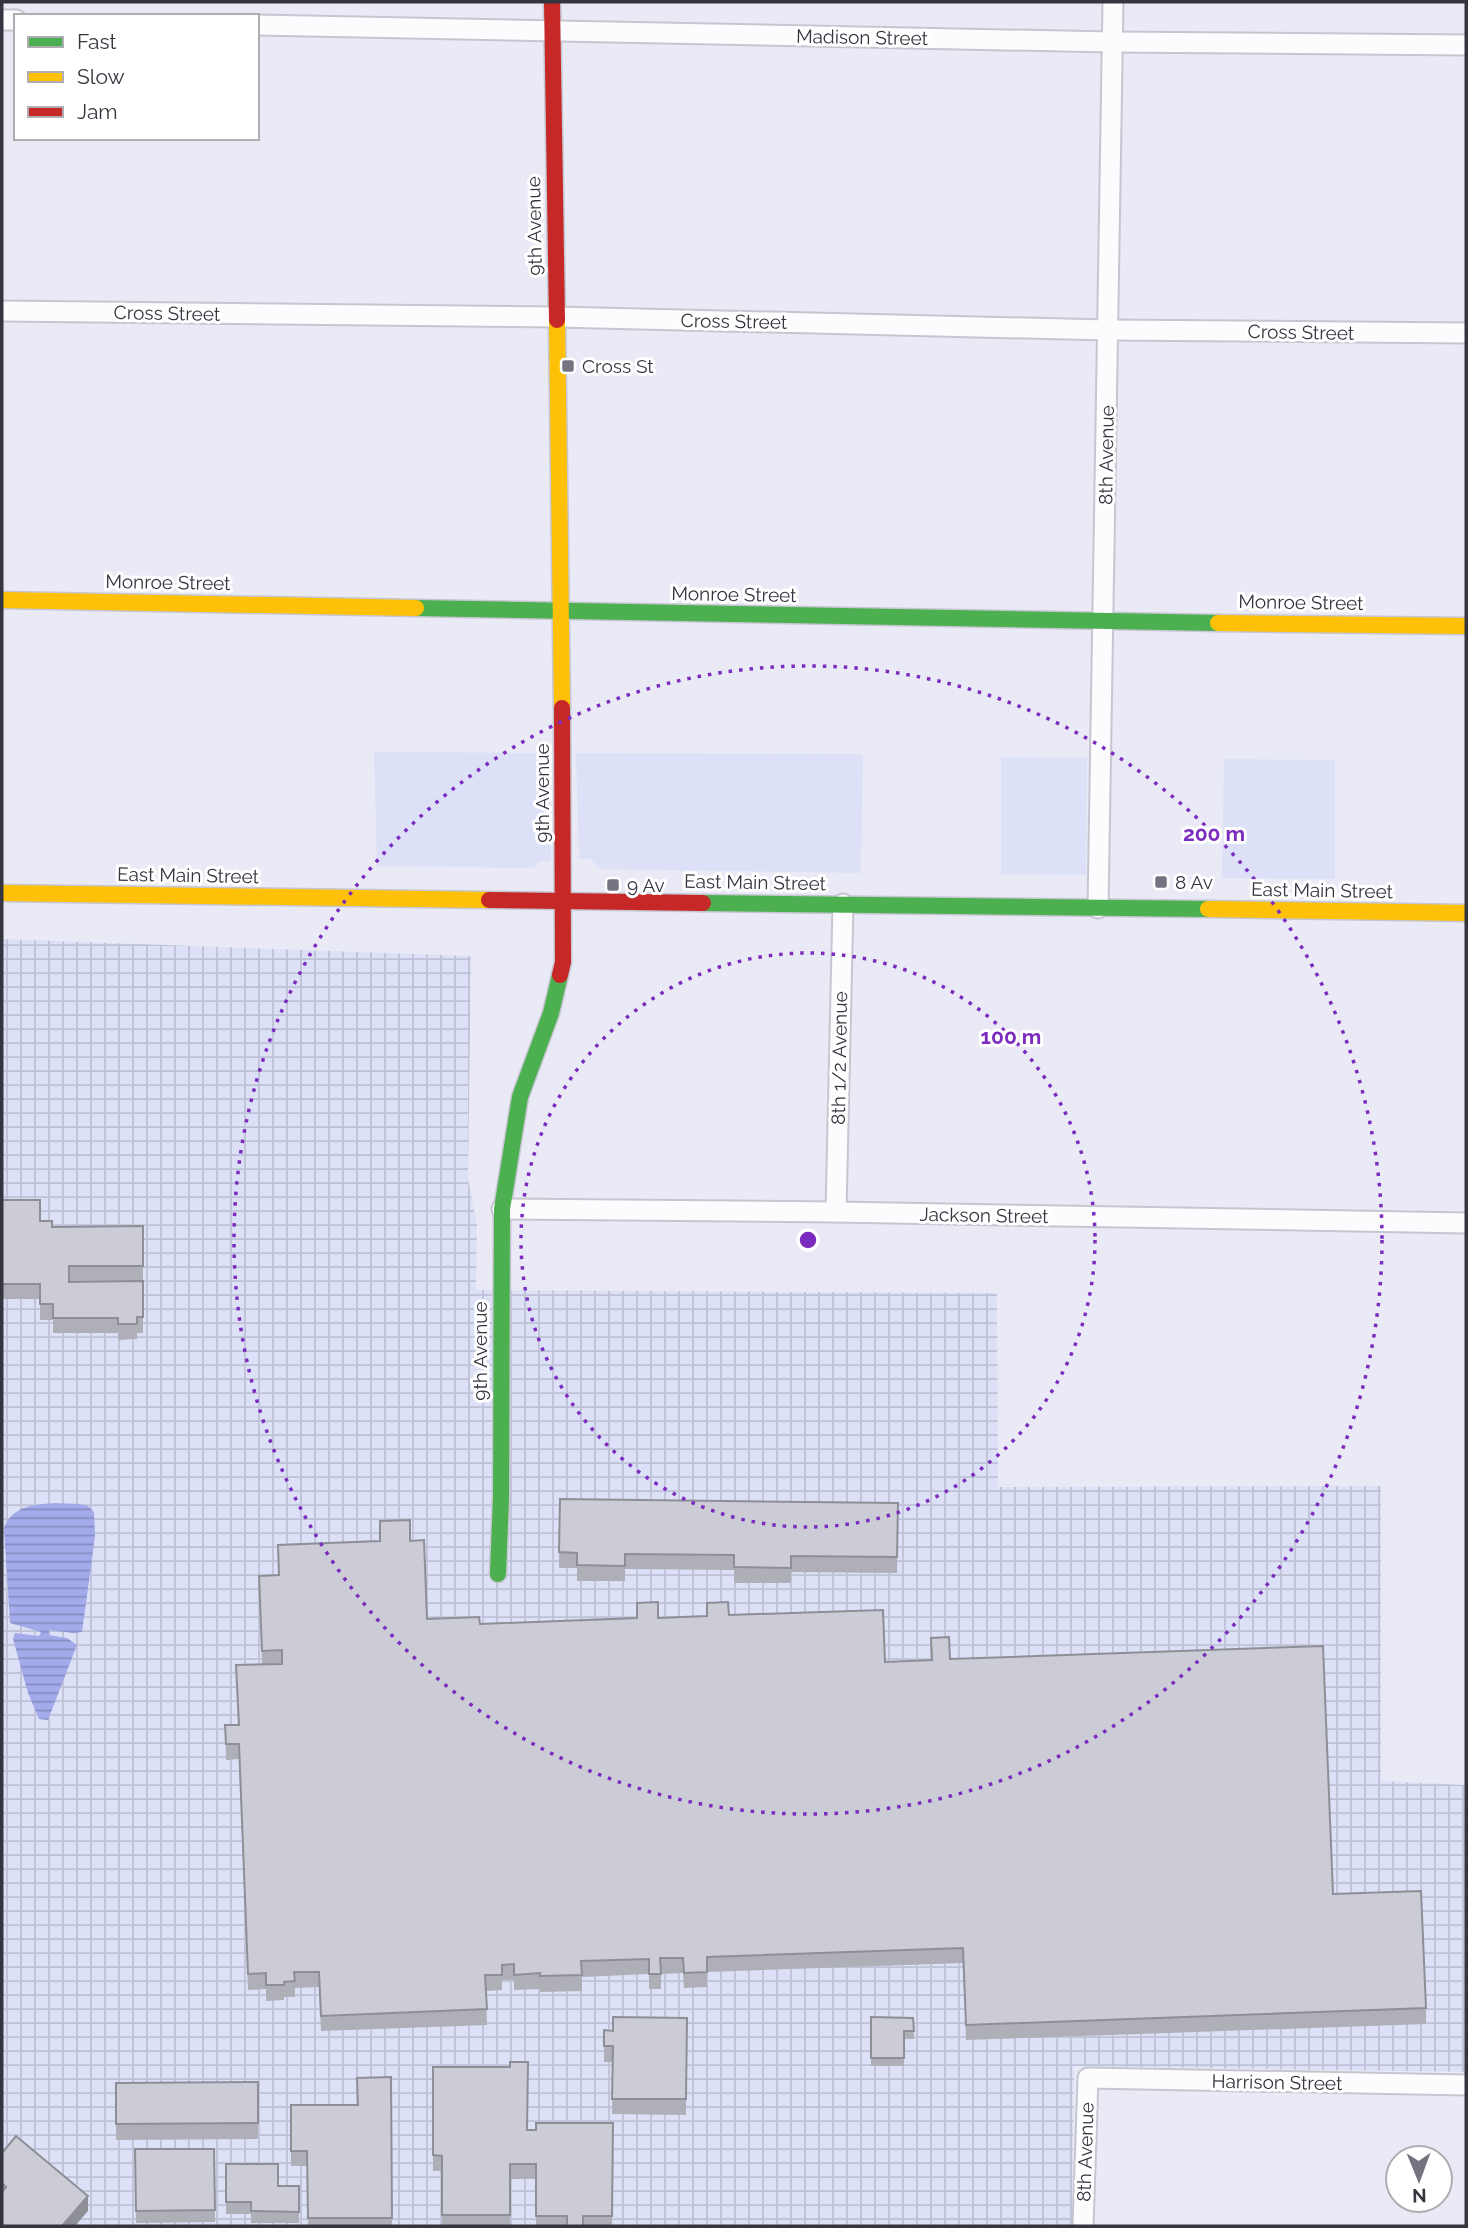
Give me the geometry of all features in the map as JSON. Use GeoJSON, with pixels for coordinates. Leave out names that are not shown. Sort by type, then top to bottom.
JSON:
{"type":"FeatureCollection","features":[{"type":"Feature","properties":{"kind":"street","name":"9th Avenue"},"geometry":{"type":"LineString","coordinates":[[498,1574],[501,1497],[502,1209],[520,1097],[551,1013],[563,962],[552,2]]}},
{"type":"Feature","properties":{"kind":"street","name":"8th Avenue"},"geometry":{"type":"LineString","coordinates":[[1098,908],[1113,2]]}},
{"type":"Feature","properties":{"kind":"street","name":"Madison Street"},"geometry":{"type":"LineString","coordinates":[[259,25],[1112,42],[1466,45]]}},
{"type":"Feature","properties":{"kind":"street","name":"Cross Street"},"geometry":{"type":"LineString","coordinates":[[2,311],[556,317],[1108,330],[1466,333]]}},
{"type":"Feature","properties":{"kind":"street","name":"Monroe Street"},"geometry":{"type":"LineString","coordinates":[[2,600],[1466,626]]}},
{"type":"Feature","properties":{"kind":"street","name":"East Main Street"},"geometry":{"type":"LineString","coordinates":[[2,893],[1466,913]]}},
{"type":"Feature","properties":{"kind":"street","name":"8th 1/2 Avenue"},"geometry":{"type":"LineString","coordinates":[[836,1212],[843,904]]}},
{"type":"Feature","properties":{"kind":"street","name":"Jackson Street"},"geometry":{"type":"LineString","coordinates":[[502,1209],[1466,1223]]}},
{"type":"Feature","properties":{"kind":"street","name":"8th Avenue"},"geometry":{"type":"LineString","coordinates":[[1083,2226],[1087,2078]]}},
{"type":"Feature","properties":{"kind":"street","name":"Harrison Street"},"geometry":{"type":"LineString","coordinates":[[1087,2078],[1466,2085]]}},
{"type":"Feature","properties":{"kind":"shaded area"},"geometry":{"type":"Polygon","coordinates":[[[374,752],[549,753],[551,861],[541,861],[533,868],[377,866],[374,752]]]}},
{"type":"Feature","properties":{"kind":"shaded area"},"geometry":{"type":"Polygon","coordinates":[[[576,753],[863,754],[861,873],[600,869],[590,859],[579,859],[576,753]]]}},
{"type":"Feature","properties":{"kind":"shaded area"},"geometry":{"type":"Polygon","coordinates":[[[1001,757],[1087,758],[1086,875],[1001,874],[1001,757]]]}},
{"type":"Feature","properties":{"kind":"shaded area"},"geometry":{"type":"Polygon","coordinates":[[[1224,759],[1335,760],[1335,879],[1222,878],[1224,759]]]}},
{"type":"Feature","properties":{"kind":"shaded area"},"geometry":{"type":"Polygon","coordinates":[[[2,939],[471,956],[468,1179],[477,1225],[476,1290],[997,1293],[998,1487],[1381,1486],[1381,1781],[1466,1785],[1466,2072],[1074,2066],[1072,2226],[2,2226],[2,939]]]}},
{"type":"Feature","properties":{"kind":"water"},"geometry":{"type":"Polygon","coordinates":[[[56,1503],[88,1506],[94,1512],[95,1535],[82,1632],[49,1630],[49,1635],[67,1638],[77,1645],[48,1720],[39,1719],[28,1693],[13,1639],[15,1633],[39,1636],[41,1632],[10,1623],[4,1528],[18,1511],[56,1503]]]}},
{"type":"Feature","properties":{"kind":"building"},"geometry":{"type":"Polygon","coordinates":[[[2,1200],[40,1200],[40,1221],[52,1221],[52,1227],[143,1226],[143,1266],[69,1266],[69,1282],[143,1281],[143,1317],[137,1317],[137,1324],[118,1324],[118,1318],[53,1318],[53,1304],[40,1304],[40,1284],[2,1284],[2,1200]]]}},
{"type":"Feature","properties":{"kind":"building"},"geometry":{"type":"Polygon","coordinates":[[[560,1499],[898,1503],[897,1557],[791,1556],[791,1568],[734,1567],[734,1555],[625,1554],[625,1566],[577,1565],[577,1553],[559,1552],[560,1499]]]}},
{"type":"Feature","properties":{"kind":"building"},"geometry":{"type":"Polygon","coordinates":[[[410,1520],[410,1541],[424,1540],[427,1619],[479,1617],[480,1624],[637,1618],[637,1603],[658,1602],[658,1618],[707,1616],[707,1603],[728,1602],[729,1615],[883,1610],[885,1662],[932,1660],[931,1638],[949,1637],[950,1659],[1323,1646],[1333,1894],[1421,1891],[1426,2008],[966,2025],[963,1948],[707,1957],[707,1972],[684,1973],[683,1958],[660,1958],[661,1974],[649,1974],[649,1959],[581,1961],[582,1975],[514,1975],[514,1964],[502,1965],[502,1975],[485,1975],[487,2009],[321,2016],[319,1972],[294,1972],[295,1981],[284,1982],[284,1985],[266,1985],[266,1973],[248,1974],[239,1744],[226,1744],[225,1725],[239,1725],[236,1665],[282,1664],[282,1650],[262,1651],[259,1576],[279,1575],[278,1545],[380,1541],[380,1521],[410,1520]]]}},
{"type":"Feature","properties":{"kind":"building"},"geometry":{"type":"Polygon","coordinates":[[[613,2017],[687,2018],[686,2099],[612,2099],[613,2046],[604,2046],[604,2030],[613,2031],[613,2017]]]}},
{"type":"Feature","properties":{"kind":"building"},"geometry":{"type":"Polygon","coordinates":[[[871,2017],[913,2018],[914,2031],[904,2031],[904,2058],[871,2058],[871,2017]]]}},
{"type":"Feature","properties":{"kind":"building"},"geometry":{"type":"Polygon","coordinates":[[[510,2062],[528,2062],[527,2130],[536,2130],[536,2123],[613,2123],[612,2216],[583,2216],[583,2226],[567,2226],[567,2216],[536,2216],[536,2164],[510,2164],[510,2215],[442,2215],[442,2156],[433,2155],[433,2067],[510,2067],[510,2062]]]}},
{"type":"Feature","properties":{"kind":"building"},"geometry":{"type":"Polygon","coordinates":[[[391,2077],[392,2218],[308,2218],[307,2151],[291,2151],[291,2105],[358,2105],[357,2078],[391,2077]]]}},
{"type":"Feature","properties":{"kind":"building"},"geometry":{"type":"Polygon","coordinates":[[[258,2082],[258,2123],[116,2124],[116,2083],[258,2082]]]}},
{"type":"Feature","properties":{"kind":"building"},"geometry":{"type":"Polygon","coordinates":[[[16,2136],[88,2196],[62,2226],[2,2226],[2,2192],[6,2187],[2,2183],[2,2153],[16,2136]]]}},
{"type":"Feature","properties":{"kind":"building"},"geometry":{"type":"Polygon","coordinates":[[[135,2149],[214,2149],[215,2210],[136,2211],[135,2149]]]}},
{"type":"Feature","properties":{"kind":"building"},"geometry":{"type":"Polygon","coordinates":[[[226,2164],[278,2164],[278,2186],[299,2186],[299,2212],[251,2211],[251,2202],[226,2202],[226,2164]]]}},
{"type":"Feature","properties":{"kind":"traffic: fast"},"geometry":{"type":"LineString","coordinates":[[416,608],[1218,623]]}},
{"type":"Feature","properties":{"kind":"traffic: fast"},"geometry":{"type":"LineString","coordinates":[[703,903],[1208,909]]}},
{"type":"Feature","properties":{"kind":"traffic: fast"},"geometry":{"type":"LineString","coordinates":[[498,1574],[501,1497],[502,1209],[520,1097],[551,1013],[560,975]]}},
{"type":"Feature","properties":{"kind":"traffic: slow"},"geometry":{"type":"LineString","coordinates":[[557,320],[562,708]]}},
{"type":"Feature","properties":{"kind":"traffic: slow"},"geometry":{"type":"LineString","coordinates":[[2,600],[416,608]]}},
{"type":"Feature","properties":{"kind":"traffic: slow"},"geometry":{"type":"LineString","coordinates":[[1218,623],[1466,626]]}},
{"type":"Feature","properties":{"kind":"traffic: slow"},"geometry":{"type":"LineString","coordinates":[[2,893],[489,900]]}},
{"type":"Feature","properties":{"kind":"traffic: slow"},"geometry":{"type":"LineString","coordinates":[[1208,909],[1466,913]]}},
{"type":"Feature","properties":{"kind":"traffic: jam"},"geometry":{"type":"LineString","coordinates":[[552,2],[557,320]]}},
{"type":"Feature","properties":{"kind":"traffic: jam"},"geometry":{"type":"LineString","coordinates":[[560,975],[563,962],[562,708]]}},
{"type":"Feature","properties":{"kind":"traffic: jam"},"geometry":{"type":"LineString","coordinates":[[489,900],[703,903]]}},
{"type":"Feature","properties":{"kind":"place","name":"Cross St"},"geometry":{"type":"Point","coordinates":[568,366]}},
{"type":"Feature","properties":{"kind":"place","name":"8 Av"},"geometry":{"type":"Point","coordinates":[1161,882]}},
{"type":"Feature","properties":{"kind":"place","name":"9 Av"},"geometry":{"type":"Point","coordinates":[613,885]}}]}
